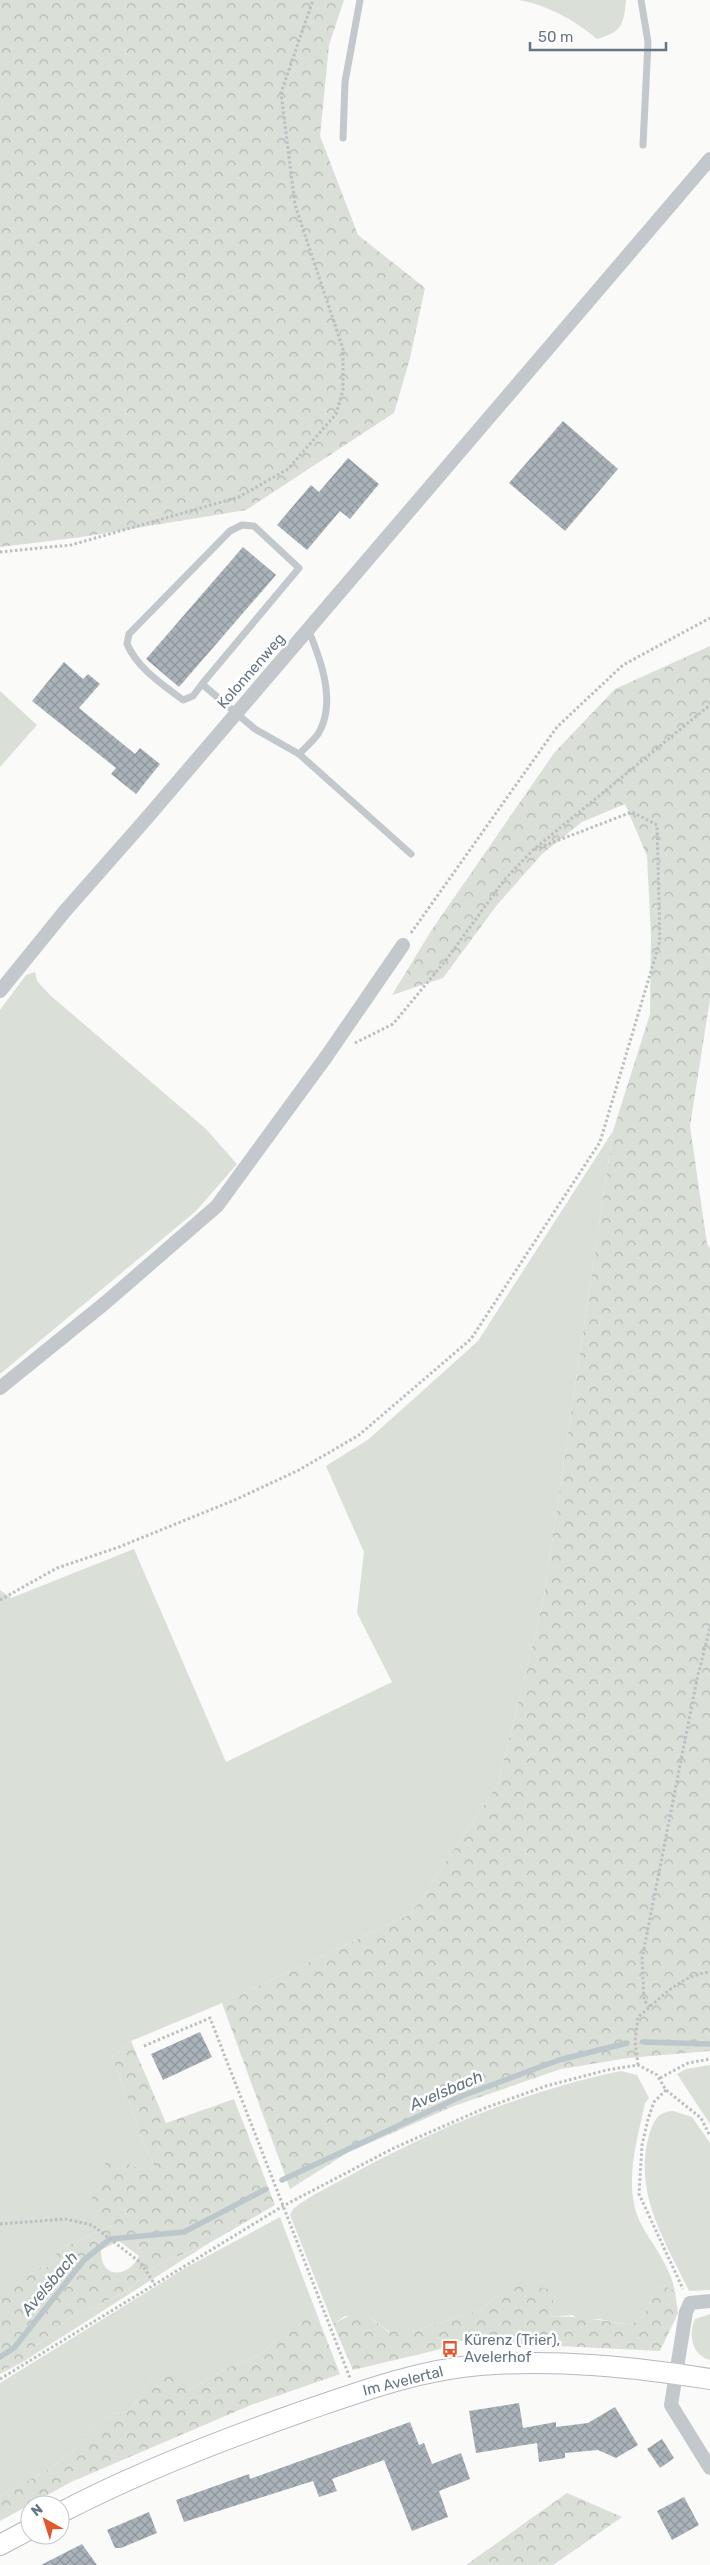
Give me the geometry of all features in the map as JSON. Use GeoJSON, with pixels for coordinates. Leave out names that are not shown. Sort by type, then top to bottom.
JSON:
{"type":"FeatureCollection","features":[{"type":"Feature","properties":{"kind":"main road","name":"Im Avelertal"},"geometry":{"type":"LineString","coordinates":[[70,2508],[222,2440],[396,2380],[448,2369],[480,2365],[549,2362],[677,2374],[710,2379]]}},
{"type":"Feature","properties":{"kind":"main road"},"geometry":{"type":"LineString","coordinates":[[0,2546],[20,2535]]}},
{"type":"Feature","properties":{"kind":"street","name":"Kolonnenweg"},"geometry":{"type":"LineString","coordinates":[[0,991],[65,910],[710,159]]}},
{"type":"Feature","properties":{"kind":"street"},"geometry":{"type":"LineString","coordinates":[[0,1388],[105,1303],[217,1206],[326,1058],[403,944]]}},
{"type":"Feature","properties":{"kind":"street"},"geometry":{"type":"LineString","coordinates":[[710,2301],[690,2303],[684,2320],[671,2405],[710,2468]]}},
{"type":"Feature","properties":{"kind":"lane"},"geometry":{"type":"LineString","coordinates":[[344,138],[345,82],[360,0]]}},
{"type":"Feature","properties":{"kind":"lane"},"geometry":{"type":"LineString","coordinates":[[641,0],[648,42],[643,145]]}},
{"type":"Feature","properties":{"kind":"lane"},"geometry":{"type":"LineString","coordinates":[[242,525],[254,526],[299,568],[202,684],[193,696],[183,700],[152,676],[132,656],[127,644],[129,634],[230,531],[242,525]]}},
{"type":"Feature","properties":{"kind":"lane"},"geometry":{"type":"LineString","coordinates":[[299,754],[318,734],[326,712],[325,682],[320,658],[308,629]]}},
{"type":"Feature","properties":{"kind":"lane"},"geometry":{"type":"LineString","coordinates":[[202,684],[255,729],[299,754],[411,854]]}},
{"type":"Feature","properties":{"kind":"path"},"geometry":{"type":"LineString","coordinates":[[0,552],[71,545],[239,497],[288,469],[336,414],[343,390],[343,349],[295,205],[281,93],[313,0]]}},
{"type":"Feature","properties":{"kind":"path"},"geometry":{"type":"LineString","coordinates":[[403,944],[556,727],[623,665],[710,618]]}},
{"type":"Feature","properties":{"kind":"path"},"geometry":{"type":"LineString","coordinates":[[326,1058],[393,1024],[446,960],[505,879],[533,850],[710,705]]}},
{"type":"Feature","properties":{"kind":"path"},"geometry":{"type":"LineString","coordinates":[[0,1600],[57,1568],[119,1547],[237,1499],[299,1470],[359,1434],[471,1339],[600,1142],[660,941],[657,826],[632,812],[533,850]]}},
{"type":"Feature","properties":{"kind":"path"},"geometry":{"type":"LineString","coordinates":[[650,2007],[644,2000],[642,1959],[697,1679],[710,1627]]}},
{"type":"Feature","properties":{"kind":"path"},"geometry":{"type":"LineString","coordinates":[[638,2065],[635,2040],[638,2017],[674,1986],[695,1974],[710,1972]]}},
{"type":"Feature","properties":{"kind":"path"},"geometry":{"type":"LineString","coordinates":[[144,2046],[210,2018],[356,2393]]}},
{"type":"Feature","properties":{"kind":"path"},"geometry":{"type":"LineString","coordinates":[[660,2078],[688,2063],[710,2059]]}},
{"type":"Feature","properties":{"kind":"path"},"geometry":{"type":"LineString","coordinates":[[0,2379],[283,2206],[394,2148],[485,2108],[546,2086],[607,2070],[638,2065],[660,2078],[666,2090],[701,2118],[710,2136]]}},
{"type":"Feature","properties":{"kind":"path"},"geometry":{"type":"LineString","coordinates":[[666,2090],[654,2102],[648,2118],[642,2145],[639,2194],[690,2303]]}},
{"type":"Feature","properties":{"kind":"path"},"geometry":{"type":"LineString","coordinates":[[0,2224],[64,2219],[92,2225],[141,2262],[155,2284]]}},
{"type":"Feature","properties":{"kind":"green space"},"geometry":{"type":"Polygon","coordinates":[[[0,0],[344,0],[329,45],[320,136],[358,235],[425,288],[410,358],[394,413],[246,510],[82,537],[0,547],[0,0]]]}},
{"type":"Feature","properties":{"kind":"green space"},"geometry":{"type":"Polygon","coordinates":[[[519,0],[626,0],[623,21],[620,26],[612,33],[597,39],[579,25],[560,14],[519,0]]]}},
{"type":"Feature","properties":{"kind":"green space"},"geometry":{"type":"Polygon","coordinates":[[[710,646],[710,999],[690,1126],[707,1244],[710,1248],[710,2051],[628,2058],[561,2069],[454,2106],[347,2153],[290,2189],[222,2003],[411,1914],[498,1784],[543,1602],[613,1131],[650,1014],[651,935],[647,856],[625,804],[582,822],[542,854],[497,905],[443,978],[392,995],[431,931],[554,753],[615,689],[710,646]]]}},
{"type":"Feature","properties":{"kind":"green space"},"geometry":{"type":"Polygon","coordinates":[[[0,691],[37,725],[0,767],[0,691]]]}},
{"type":"Feature","properties":{"kind":"green space"},"geometry":{"type":"Polygon","coordinates":[[[35,972],[37,981],[50,995],[206,1129],[237,1164],[196,1211],[0,1374],[0,1010],[26,975],[35,972]]]}},
{"type":"Feature","properties":{"kind":"green space"},"geometry":{"type":"Polygon","coordinates":[[[613,1131],[543,1602],[498,1784],[411,1914],[222,2003],[131,2041],[112,2057],[147,2151],[161,2177],[115,2225],[59,2249],[49,2267],[34,2268],[0,2302],[0,1590],[11,1598],[134,1549],[226,1762],[392,1682],[357,1613],[364,1552],[326,1466],[369,1439],[478,1341],[613,1131]]]}},
{"type":"Feature","properties":{"kind":"green space"},"geometry":{"type":"Polygon","coordinates":[[[131,2041],[166,2123],[234,2099],[275,2205],[206,2245],[159,2264],[125,2292],[70,2318],[31,2350],[21,2363],[0,2371],[0,2302],[19,2278],[34,2268],[49,2267],[59,2249],[115,2225],[89,2206],[108,2157],[160,2176],[147,2151],[112,2057],[131,2041]],[[119,2241],[101,2250],[105,2267],[110,2271],[116,2272],[129,2269],[139,2256],[119,2241]]]}},
{"type":"Feature","properties":{"kind":"green space"},"geometry":{"type":"Polygon","coordinates":[[[710,2065],[710,2124],[677,2074],[686,2069],[710,2065]]]}},
{"type":"Feature","properties":{"kind":"green space"},"geometry":{"type":"Polygon","coordinates":[[[621,2071],[637,2075],[649,2098],[645,2103],[635,2148],[632,2193],[640,2222],[665,2264],[675,2291],[663,2285],[653,2296],[643,2317],[629,2325],[598,2319],[580,2319],[572,2315],[546,2317],[502,2291],[480,2310],[411,2332],[390,2332],[367,2315],[345,2316],[333,2324],[290,2215],[293,2209],[356,2172],[452,2125],[552,2088],[621,2071]]]}},
{"type":"Feature","properties":{"kind":"green space"},"geometry":{"type":"Polygon","coordinates":[[[673,2111],[692,2117],[710,2143],[710,2290],[689,2291],[662,2235],[648,2197],[645,2177],[645,2156],[649,2135],[660,2115],[673,2111]]]}},
{"type":"Feature","properties":{"kind":"green space"},"geometry":{"type":"Polygon","coordinates":[[[280,2217],[321,2325],[314,2316],[297,2315],[281,2337],[257,2356],[231,2366],[191,2389],[152,2378],[135,2404],[128,2411],[113,2413],[87,2435],[75,2450],[51,2468],[0,2496],[0,2383],[187,2267],[280,2217]]]}},
{"type":"Feature","properties":{"kind":"green space"},"geometry":{"type":"Polygon","coordinates":[[[206,2245],[21,2363],[31,2350],[70,2318],[125,2292],[159,2264],[206,2245]]]}},
{"type":"Feature","properties":{"kind":"green space"},"geometry":{"type":"Polygon","coordinates":[[[516,2282],[553,2290],[553,2308],[547,2317],[578,2317],[629,2325],[643,2317],[653,2296],[663,2285],[675,2291],[678,2313],[660,2351],[460,2341],[441,2349],[353,2370],[333,2324],[356,2312],[367,2315],[389,2332],[411,2332],[480,2310],[516,2282]]]}},
{"type":"Feature","properties":{"kind":"green space"},"geometry":{"type":"Polygon","coordinates":[[[297,2314],[314,2316],[321,2325],[340,2374],[251,2405],[71,2482],[47,2495],[20,2495],[20,2510],[0,2521],[0,2496],[51,2468],[75,2450],[87,2435],[113,2413],[128,2411],[135,2404],[152,2378],[171,2375],[191,2389],[231,2366],[257,2356],[281,2337],[297,2314]]]}},
{"type":"Feature","properties":{"kind":"green space"},"geometry":{"type":"Polygon","coordinates":[[[710,2314],[710,2360],[704,2358],[695,2349],[692,2332],[695,2319],[710,2314]]]}},
{"type":"Feature","properties":{"kind":"green space"},"geometry":{"type":"Polygon","coordinates":[[[21,2363],[0,2374],[0,2371],[21,2363]]]}},
{"type":"Feature","properties":{"kind":"green space"},"geometry":{"type":"Polygon","coordinates":[[[567,2493],[622,2517],[553,2565],[466,2565],[567,2493]]]}},
{"type":"Feature","properties":{"kind":"building"},"geometry":{"type":"Polygon","coordinates":[[[563,421],[618,469],[565,531],[509,483],[563,421]]]}},
{"type":"Feature","properties":{"kind":"building"},"geometry":{"type":"Polygon","coordinates":[[[348,458],[379,484],[350,519],[340,511],[307,550],[277,525],[311,485],[319,492],[348,458]]]}},
{"type":"Feature","properties":{"kind":"building"},"geometry":{"type":"Polygon","coordinates":[[[243,547],[276,575],[179,687],[146,659],[243,547]]]}},
{"type":"Feature","properties":{"kind":"building"},"geometry":{"type":"Polygon","coordinates":[[[64,662],[83,679],[88,674],[100,684],[79,708],[135,754],[140,748],[160,764],[136,794],[111,774],[116,768],[32,701],[64,662]]]}},
{"type":"Feature","properties":{"kind":"building"},"geometry":{"type":"Polygon","coordinates":[[[200,2032],[212,2057],[163,2080],[151,2054],[200,2032]]]}},
{"type":"Feature","properties":{"kind":"building"},"geometry":{"type":"Polygon","coordinates":[[[519,2403],[523,2428],[556,2422],[556,2427],[588,2423],[615,2407],[638,2445],[616,2458],[598,2450],[565,2453],[565,2458],[539,2462],[537,2443],[476,2453],[469,2411],[519,2403]]]}},
{"type":"Feature","properties":{"kind":"building"},"geometry":{"type":"Polygon","coordinates":[[[410,2422],[419,2445],[424,2443],[432,2464],[461,2453],[470,2479],[439,2491],[448,2517],[412,2531],[384,2460],[332,2479],[337,2491],[319,2497],[313,2481],[184,2522],[176,2500],[249,2474],[250,2479],[410,2422]]]}},
{"type":"Feature","properties":{"kind":"building"},"geometry":{"type":"Polygon","coordinates":[[[662,2439],[674,2458],[660,2468],[647,2449],[662,2439]]]}},
{"type":"Feature","properties":{"kind":"building"},"geometry":{"type":"Polygon","coordinates":[[[684,2497],[699,2525],[672,2540],[657,2511],[684,2497]]]}},
{"type":"Feature","properties":{"kind":"building"},"geometry":{"type":"Polygon","coordinates":[[[149,2512],[157,2533],[121,2548],[115,2548],[107,2530],[149,2512]]]}},
{"type":"Feature","properties":{"kind":"building"},"geometry":{"type":"Polygon","coordinates":[[[82,2544],[97,2565],[41,2565],[82,2544]]]}},
{"type":"Feature","properties":{"kind":"waterway","name":"Avelsbach"},"geometry":{"type":"LineString","coordinates":[[644,2042],[710,2044]]}},
{"type":"Feature","properties":{"kind":"waterway","name":"Avelsbach"},"geometry":{"type":"LineString","coordinates":[[282,2180],[462,2096],[559,2060],[627,2043]]}},
{"type":"Feature","properties":{"kind":"waterway","name":"Avelsbach"},"geometry":{"type":"LineString","coordinates":[[0,2357],[14,2348],[84,2260],[110,2239],[184,2232],[266,2189]]}},
{"type":"Feature","properties":{"kind":"place","name":"Kürenz (Trier), Avelerhof"},"geometry":{"type":"Point","coordinates":[450,2349]}}]}
